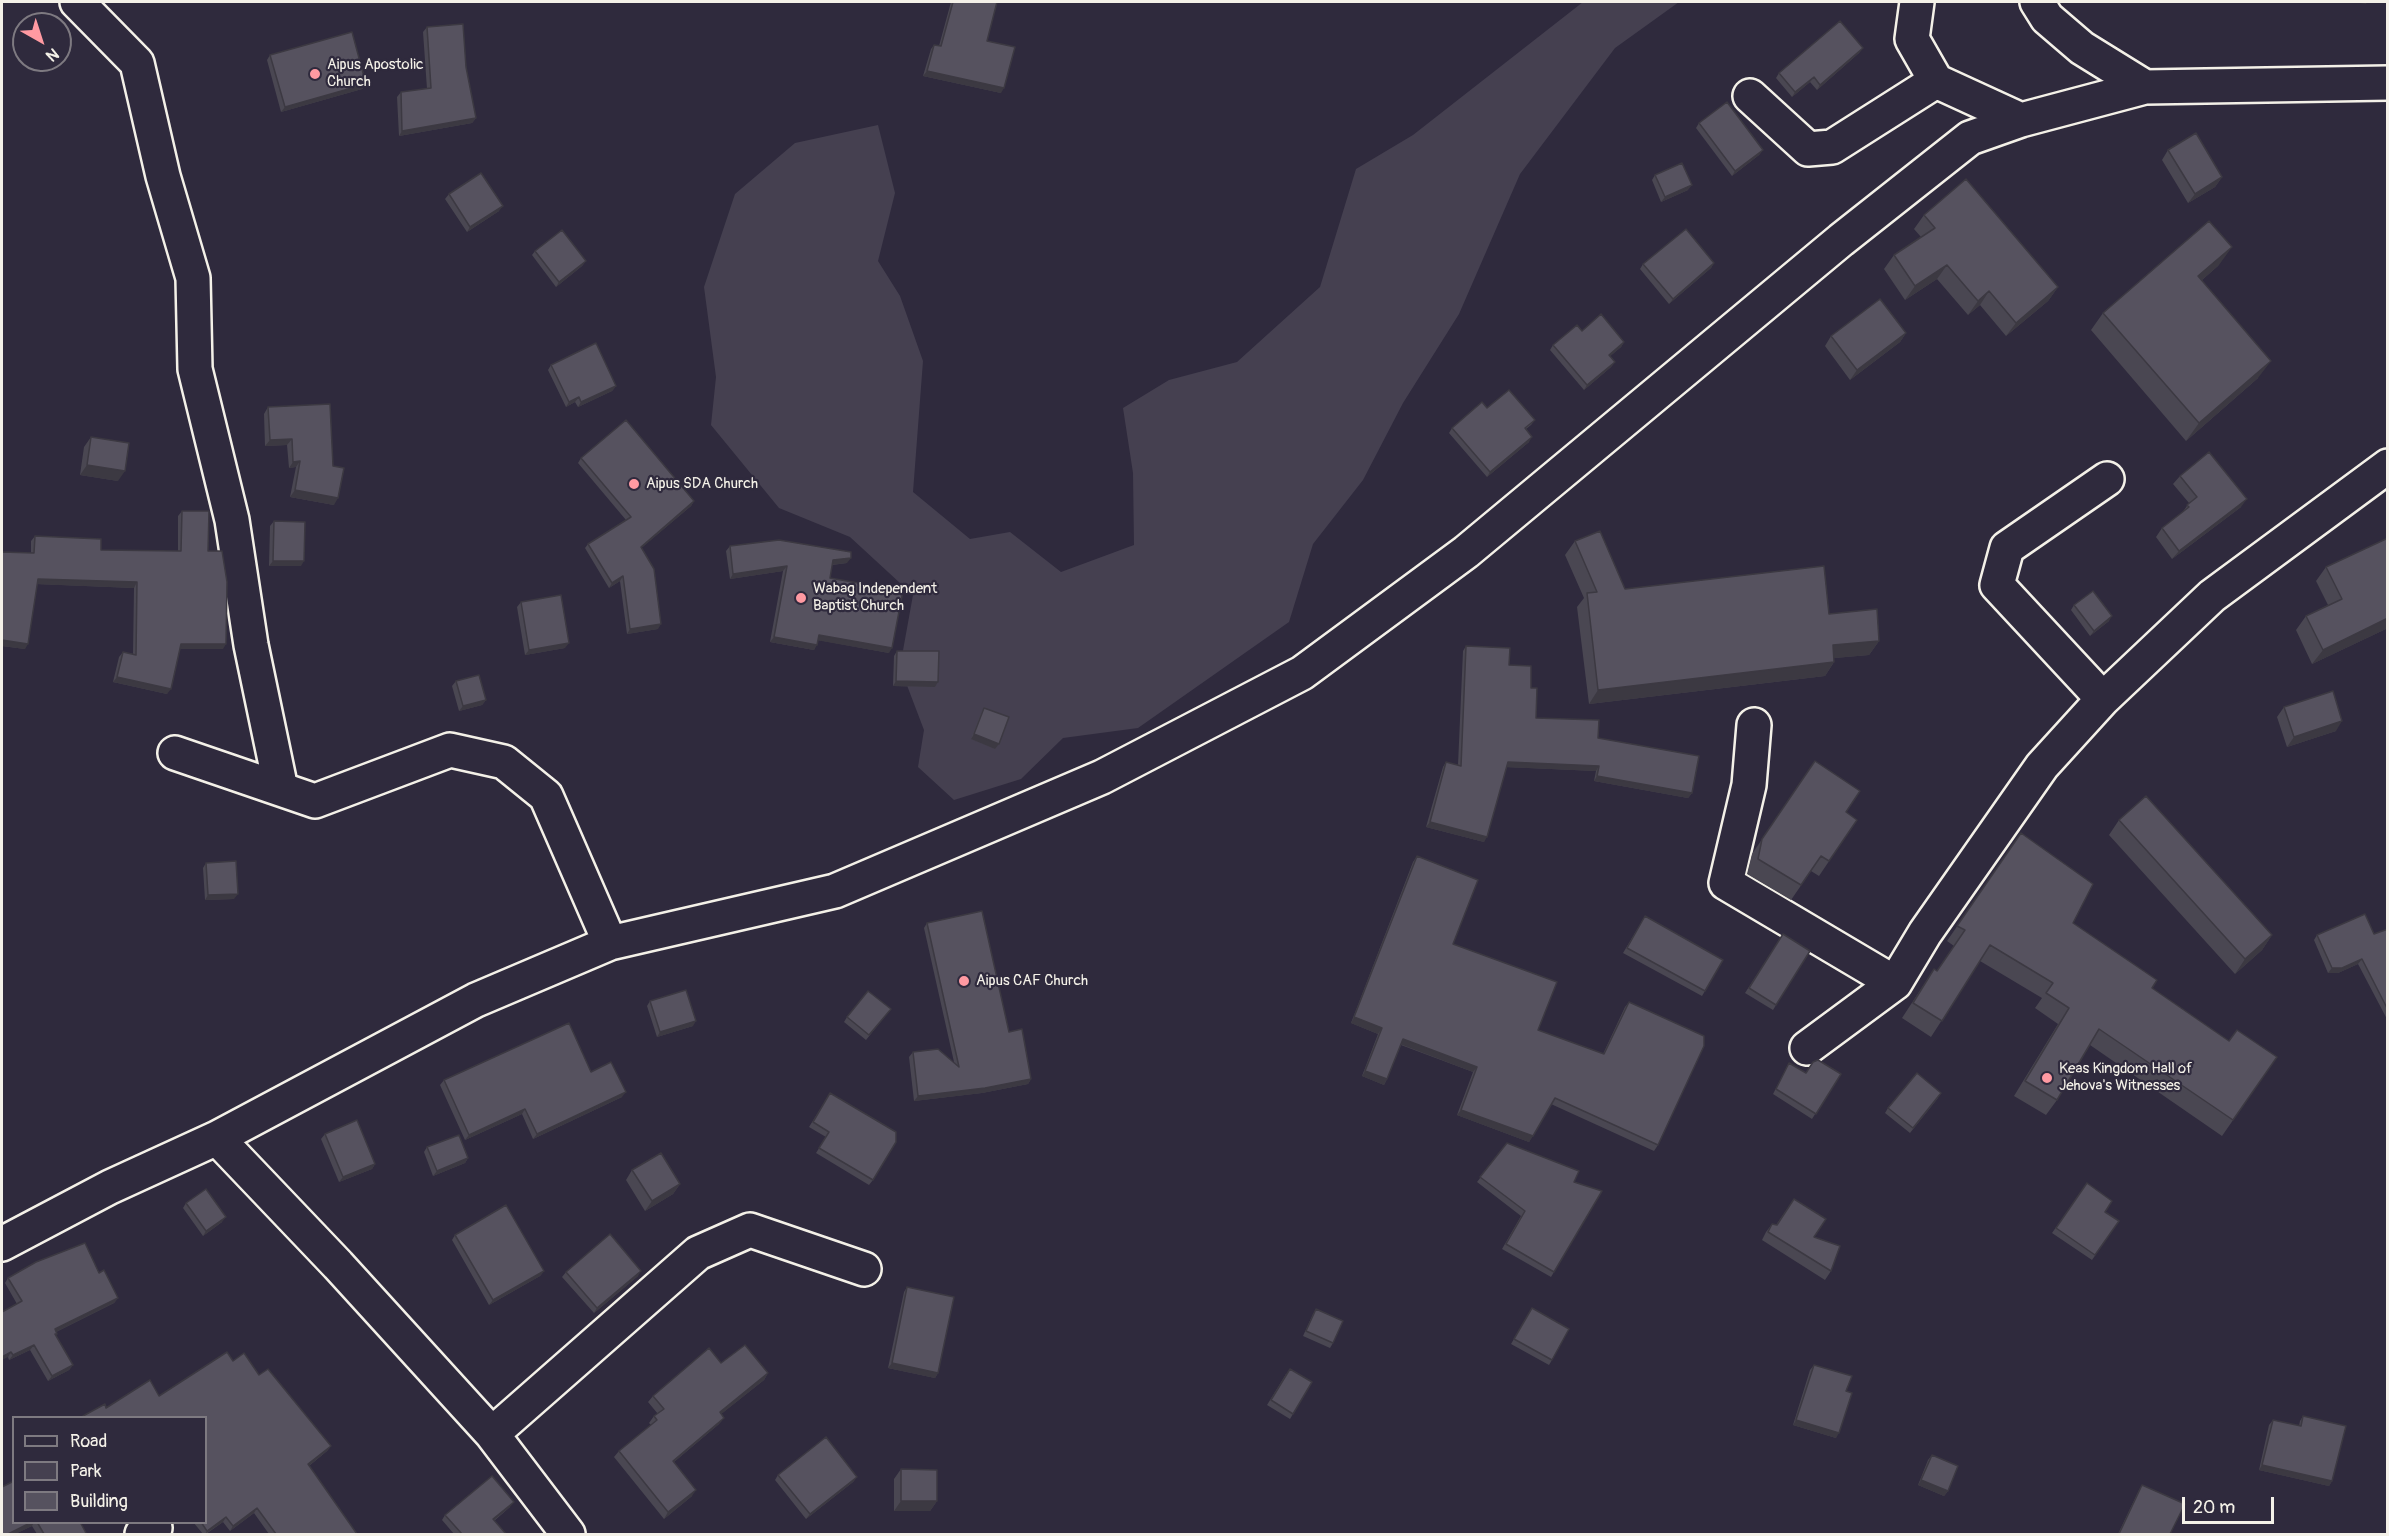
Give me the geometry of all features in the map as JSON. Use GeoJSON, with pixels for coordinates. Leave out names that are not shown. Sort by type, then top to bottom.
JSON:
{"type":"FeatureCollection","features":[{"type":"Feature","properties":{"kind":"street"},"geometry":{"type":"LineString","coordinates":[[77,2],[137,63],[163,176],[193,278],[195,369],[232,520],[250,645],[281,789]]}},
{"type":"Feature","properties":{"kind":"street"},"geometry":{"type":"LineString","coordinates":[[1917,2],[1912,39],[1936,81],[2022,120]]}},
{"type":"Feature","properties":{"kind":"street"},"geometry":{"type":"LineString","coordinates":[[2037,2],[2047,18],[2082,48],[2145,87]]}},
{"type":"Feature","properties":{"kind":"street"},"geometry":{"type":"LineString","coordinates":[[1750,96],[1808,149],[1832,147],[1936,81]]}},
{"type":"Feature","properties":{"kind":"street"},"geometry":{"type":"LineString","coordinates":[[2,1244],[110,1187],[217,1138],[476,1000],[610,943],[835,891],[1102,777],[1302,673],[1466,552],[1841,240],[1970,138],[2022,120],[2145,87],[2388,83]]}},
{"type":"Feature","properties":{"kind":"street"},"geometry":{"type":"LineString","coordinates":[[1807,1048],[1895,983],[1925,933],[2042,766],[2103,699],[2212,596],[2388,465]]}},
{"type":"Feature","properties":{"kind":"street"},"geometry":{"type":"LineString","coordinates":[[2103,699],[1997,585],[2007,548],[2107,478]]}},
{"type":"Feature","properties":{"kind":"street"},"geometry":{"type":"LineString","coordinates":[[1754,725],[1749,785],[1726,883],[1895,983]]}},
{"type":"Feature","properties":{"kind":"street"},"geometry":{"type":"LineString","coordinates":[[175,753],[315,801],[450,750],[504,762],[546,796],[610,943]]}},
{"type":"Feature","properties":{"kind":"street"},"geometry":{"type":"LineString","coordinates":[[217,1138],[338,1265],[492,1434],[568,1534]]}},
{"type":"Feature","properties":{"kind":"street"},"geometry":{"type":"LineString","coordinates":[[492,1434],[698,1253],[709,1248],[750,1230],[864,1269]]}},
{"type":"Feature","properties":{"kind":"green space"},"geometry":{"type":"Polygon","coordinates":[[[1583,2],[1679,2],[1615,48],[1520,174],[1459,314],[1403,403],[1363,480],[1313,544],[1289,622],[1138,728],[1063,738],[1021,779],[954,800],[918,767],[924,730],[900,667],[913,595],[850,537],[779,508],[711,425],[716,377],[704,287],[735,194],[795,143],[878,125],[895,193],[878,261],[900,296],[923,361],[913,492],[970,539],[1010,532],[1061,572],[1134,545],[1133,473],[1123,408],[1169,380],[1237,362],[1320,287],[1356,169],[1413,135],[1583,2]]]}},
{"type":"Feature","properties":{"kind":"building"},"geometry":{"type":"Polygon","coordinates":[[[953,2],[997,2],[987,41],[1015,47],[1004,88],[927,71],[934,45],[941,46],[953,2]]]}},
{"type":"Feature","properties":{"kind":"building"},"geometry":{"type":"Polygon","coordinates":[[[1840,21],[1863,48],[1820,85],[1814,77],[1795,92],[1779,73],[1840,21]]]}},
{"type":"Feature","properties":{"kind":"building"},"geometry":{"type":"Polygon","coordinates":[[[463,24],[466,67],[476,118],[402,131],[401,92],[431,88],[427,27],[463,24]]]}},
{"type":"Feature","properties":{"kind":"building","name":"Aipus Apostolic Church"},"geometry":{"type":"Polygon","coordinates":[[[352,32],[366,84],[285,107],[270,55],[352,32]]]}},
{"type":"Feature","properties":{"kind":"building"},"geometry":{"type":"Polygon","coordinates":[[[1727,102],[1763,150],[1735,171],[1699,123],[1727,102]]]}},
{"type":"Feature","properties":{"kind":"building"},"geometry":{"type":"Polygon","coordinates":[[[2196,133],[2222,177],[2195,194],[2168,150],[2196,133]]]}},
{"type":"Feature","properties":{"kind":"building"},"geometry":{"type":"Polygon","coordinates":[[[1682,163],[1692,185],[1665,197],[1655,175],[1682,163]]]}},
{"type":"Feature","properties":{"kind":"building"},"geometry":{"type":"Polygon","coordinates":[[[481,173],[503,206],[470,227],[449,194],[481,173]]]}},
{"type":"Feature","properties":{"kind":"building"},"geometry":{"type":"Polygon","coordinates":[[[1966,179],[2058,287],[2016,323],[1989,291],[1978,301],[1947,265],[1915,286],[1894,255],[1935,228],[1924,215],[1966,179]]]}},
{"type":"Feature","properties":{"kind":"building"},"geometry":{"type":"Polygon","coordinates":[[[2209,221],[2232,247],[2198,276],[2271,361],[2199,423],[2103,313],[2209,221]]]}},
{"type":"Feature","properties":{"kind":"building"},"geometry":{"type":"Polygon","coordinates":[[[1686,229],[1714,263],[1673,299],[1643,264],[1686,229]]]}},
{"type":"Feature","properties":{"kind":"building"},"geometry":{"type":"Polygon","coordinates":[[[562,230],[586,261],[559,282],[535,251],[562,230]]]}},
{"type":"Feature","properties":{"kind":"building"},"geometry":{"type":"Polygon","coordinates":[[[1880,299],[1906,333],[1857,370],[1831,336],[1880,299]]]}},
{"type":"Feature","properties":{"kind":"building"},"geometry":{"type":"Polygon","coordinates":[[[1601,314],[1624,342],[1609,355],[1615,362],[1587,385],[1553,345],[1577,325],[1582,331],[1601,314]]]}},
{"type":"Feature","properties":{"kind":"building"},"geometry":{"type":"Polygon","coordinates":[[[596,343],[616,386],[581,402],[579,397],[569,402],[551,365],[596,343]]]}},
{"type":"Feature","properties":{"kind":"building"},"geometry":{"type":"Polygon","coordinates":[[[1509,390],[1535,420],[1525,428],[1532,437],[1490,472],[1452,428],[1482,402],[1487,408],[1509,390]]]}},
{"type":"Feature","properties":{"kind":"building"},"geometry":{"type":"Polygon","coordinates":[[[330,404],[333,466],[344,468],[338,498],[295,490],[300,461],[293,462],[292,439],[270,440],[268,407],[330,404]]]}},
{"type":"Feature","properties":{"kind":"building"},"geometry":{"type":"Polygon","coordinates":[[[626,420],[694,501],[641,547],[654,569],[661,624],[630,629],[623,576],[612,583],[588,544],[631,517],[581,458],[626,420]]]}},
{"type":"Feature","properties":{"kind":"building"},"geometry":{"type":"Polygon","coordinates":[[[91,437],[129,443],[125,471],[87,465],[91,437]]]}},
{"type":"Feature","properties":{"kind":"building"},"geometry":{"type":"Polygon","coordinates":[[[2209,452],[2247,499],[2179,551],[2162,528],[2189,507],[2187,505],[2197,497],[2180,476],[2209,452]]]}},
{"type":"Feature","properties":{"kind":"building"},"geometry":{"type":"Polygon","coordinates":[[[182,511],[209,511],[208,551],[222,551],[227,582],[226,644],[181,644],[171,689],[117,677],[123,652],[136,655],[137,582],[38,579],[28,644],[2,640],[2,552],[34,553],[35,536],[101,539],[101,550],[181,551],[182,511]]]}},
{"type":"Feature","properties":{"kind":"building"},"geometry":{"type":"Polygon","coordinates":[[[274,521],[305,522],[304,561],[273,561],[274,521]]]}},
{"type":"Feature","properties":{"kind":"building"},"geometry":{"type":"Polygon","coordinates":[[[1600,531],[1625,589],[1824,566],[1829,614],[1877,609],[1879,641],[1833,645],[1834,662],[1598,690],[1587,593],[1597,592],[1575,541],[1600,531]]]}},
{"type":"Feature","properties":{"kind":"building"},"geometry":{"type":"Polygon","coordinates":[[[2388,538],[2388,618],[2323,650],[2306,616],[2342,599],[2326,567],[2388,538]]]}},
{"type":"Feature","properties":{"kind":"building"},"geometry":{"type":"Polygon","coordinates":[[[779,540],[851,552],[851,558],[833,560],[830,578],[903,591],[892,648],[819,635],[817,645],[774,637],[787,566],[733,574],[730,546],[779,540]]]}},
{"type":"Feature","properties":{"kind":"building"},"geometry":{"type":"Polygon","coordinates":[[[2093,591],[2112,616],[2094,631],[2074,605],[2093,591]]]}},
{"type":"Feature","properties":{"kind":"building"},"geometry":{"type":"Polygon","coordinates":[[[561,595],[569,643],[529,650],[521,602],[561,595]]]}},
{"type":"Feature","properties":{"kind":"building"},"geometry":{"type":"Polygon","coordinates":[[[1466,646],[1510,648],[1509,665],[1531,666],[1531,688],[1537,688],[1536,718],[1599,720],[1598,738],[1699,756],[1692,793],[1597,776],[1599,766],[1508,762],[1487,837],[1430,822],[1446,762],[1461,766],[1466,646]]]}},
{"type":"Feature","properties":{"kind":"building"},"geometry":{"type":"Polygon","coordinates":[[[897,651],[939,651],[938,682],[896,681],[897,651]]]}},
{"type":"Feature","properties":{"kind":"building"},"geometry":{"type":"Polygon","coordinates":[[[479,675],[486,700],[463,706],[456,681],[479,675]]]}},
{"type":"Feature","properties":{"kind":"building"},"geometry":{"type":"Polygon","coordinates":[[[2333,691],[2342,721],[2294,737],[2284,707],[2333,691]]]}},
{"type":"Feature","properties":{"kind":"building"},"geometry":{"type":"Polygon","coordinates":[[[984,708],[1009,717],[999,744],[974,734],[984,708]]]}},
{"type":"Feature","properties":{"kind":"building"},"geometry":{"type":"Polygon","coordinates":[[[1815,761],[1860,791],[1846,812],[1857,820],[1829,861],[1821,856],[1801,885],[1758,859],[1762,839],[1815,761]]]}},
{"type":"Feature","properties":{"kind":"building"},"geometry":{"type":"Polygon","coordinates":[[[2146,796],[2272,935],[2245,959],[2119,820],[2146,796]]]}},
{"type":"Feature","properties":{"kind":"building"},"geometry":{"type":"Polygon","coordinates":[[[2021,833],[2093,884],[2073,923],[2157,980],[2152,988],[2229,1041],[2237,1030],[2277,1057],[2233,1120],[2099,1029],[2057,1100],[2025,1081],[2069,1008],[2046,993],[2053,983],[1990,945],[1942,1021],[1913,1003],[1934,969],[1937,971],[1965,930],[1957,926],[2021,833]]]}},
{"type":"Feature","properties":{"kind":"building"},"geometry":{"type":"Polygon","coordinates":[[[1417,856],[1478,880],[1453,944],[1557,982],[1538,1030],[1604,1054],[1629,1002],[1704,1036],[1704,1046],[1658,1145],[1555,1098],[1533,1136],[1461,1110],[1477,1067],[1403,1039],[1387,1079],[1365,1071],[1382,1028],[1354,1017],[1417,856]]]}},
{"type":"Feature","properties":{"kind":"building"},"geometry":{"type":"Polygon","coordinates":[[[236,861],[238,894],[208,895],[206,863],[236,861]]]}},
{"type":"Feature","properties":{"kind":"building"},"geometry":{"type":"Polygon","coordinates":[[[982,911],[1009,1032],[1022,1029],[1031,1079],[985,1088],[918,1096],[913,1052],[938,1049],[959,1067],[927,923],[982,911]]]}},
{"type":"Feature","properties":{"kind":"building"},"geometry":{"type":"Polygon","coordinates":[[[2365,914],[2374,934],[2388,929],[2388,1010],[2362,959],[2342,968],[2332,968],[2317,935],[2365,914]]]}},
{"type":"Feature","properties":{"kind":"building"},"geometry":{"type":"Polygon","coordinates":[[[1645,916],[1723,960],[1705,991],[1627,948],[1645,916]]]}},
{"type":"Feature","properties":{"kind":"building"},"geometry":{"type":"Polygon","coordinates":[[[1783,934],[1810,951],[1776,1005],[1749,988],[1783,934]]]}},
{"type":"Feature","properties":{"kind":"building"},"geometry":{"type":"Polygon","coordinates":[[[686,990],[696,1021],[660,1032],[650,1001],[686,990]]]}},
{"type":"Feature","properties":{"kind":"building"},"geometry":{"type":"Polygon","coordinates":[[[868,991],[891,1009],[869,1035],[847,1017],[868,991]]]}},
{"type":"Feature","properties":{"kind":"building"},"geometry":{"type":"Polygon","coordinates":[[[569,1023],[591,1072],[611,1062],[626,1092],[537,1134],[525,1109],[469,1135],[444,1080],[569,1023]]]}},
{"type":"Feature","properties":{"kind":"building"},"geometry":{"type":"Polygon","coordinates":[[[1818,1060],[1841,1074],[1816,1114],[1776,1089],[1789,1063],[1806,1073],[1813,1062],[1818,1060]]]}},
{"type":"Feature","properties":{"kind":"building"},"geometry":{"type":"Polygon","coordinates":[[[1917,1073],[1941,1093],[1913,1128],[1888,1108],[1917,1073]]]}},
{"type":"Feature","properties":{"kind":"building"},"geometry":{"type":"Polygon","coordinates":[[[830,1093],[896,1132],[896,1142],[873,1180],[819,1148],[829,1132],[813,1122],[830,1093]]]}},
{"type":"Feature","properties":{"kind":"building"},"geometry":{"type":"Polygon","coordinates":[[[357,1120],[375,1164],[343,1177],[325,1134],[357,1120]]]}},
{"type":"Feature","properties":{"kind":"building"},"geometry":{"type":"Polygon","coordinates":[[[459,1135],[468,1158],[437,1171],[427,1147],[459,1135]]]}},
{"type":"Feature","properties":{"kind":"building"},"geometry":{"type":"Polygon","coordinates":[[[1507,1143],[1579,1171],[1574,1182],[1602,1191],[1554,1272],[1506,1244],[1525,1211],[1480,1177],[1507,1143]]]}},
{"type":"Feature","properties":{"kind":"building"},"geometry":{"type":"Polygon","coordinates":[[[661,1153],[680,1184],[652,1201],[632,1170],[661,1153]]]}},
{"type":"Feature","properties":{"kind":"building"},"geometry":{"type":"Polygon","coordinates":[[[2087,1183],[2112,1201],[2105,1212],[2119,1221],[2095,1255],[2056,1228],[2087,1183]]]}},
{"type":"Feature","properties":{"kind":"building"},"geometry":{"type":"Polygon","coordinates":[[[206,1189],[226,1217],[206,1231],[186,1203],[206,1189]]]}},
{"type":"Feature","properties":{"kind":"building"},"geometry":{"type":"Polygon","coordinates":[[[1794,1199],[1826,1219],[1814,1237],[1840,1246],[1831,1271],[1768,1232],[1772,1224],[1777,1225],[1794,1199]]]}},
{"type":"Feature","properties":{"kind":"building"},"geometry":{"type":"Polygon","coordinates":[[[506,1205],[544,1271],[493,1300],[455,1235],[506,1205]]]}},
{"type":"Feature","properties":{"kind":"building"},"geometry":{"type":"Polygon","coordinates":[[[610,1234],[641,1271],[597,1308],[566,1272],[610,1234]]]}},
{"type":"Feature","properties":{"kind":"building"},"geometry":{"type":"Polygon","coordinates":[[[85,1243],[99,1273],[104,1270],[118,1298],[55,1329],[57,1334],[55,1334],[73,1365],[52,1376],[34,1345],[13,1355],[11,1352],[2,1357],[2,1312],[22,1301],[8,1278],[36,1262],[85,1243]]]}},
{"type":"Feature","properties":{"kind":"building"},"geometry":{"type":"Polygon","coordinates":[[[907,1287],[954,1297],[938,1373],[892,1363],[907,1287]]]}},
{"type":"Feature","properties":{"kind":"building"},"geometry":{"type":"Polygon","coordinates":[[[1532,1308],[1569,1329],[1552,1360],[1514,1339],[1532,1308]]]}},
{"type":"Feature","properties":{"kind":"building"},"geometry":{"type":"Polygon","coordinates":[[[1316,1309],[1343,1321],[1333,1343],[1306,1331],[1316,1309]]]}},
{"type":"Feature","properties":{"kind":"building"},"geometry":{"type":"Polygon","coordinates":[[[745,1345],[768,1373],[720,1412],[724,1418],[673,1461],[696,1490],[668,1512],[619,1451],[657,1420],[654,1416],[664,1409],[653,1396],[709,1348],[721,1363],[745,1345]]]}},
{"type":"Feature","properties":{"kind":"building"},"geometry":{"type":"Polygon","coordinates":[[[227,1352],[233,1361],[244,1353],[259,1375],[268,1369],[331,1446],[308,1464],[357,1534],[276,1534],[257,1508],[233,1526],[226,1517],[207,1531],[202,1524],[207,1524],[207,1416],[83,1416],[105,1404],[106,1408],[150,1380],[159,1396],[227,1352]]]}},
{"type":"Feature","properties":{"kind":"building"},"geometry":{"type":"Polygon","coordinates":[[[1814,1365],[1852,1376],[1846,1391],[1852,1393],[1839,1433],[1796,1420],[1814,1365]]]}},
{"type":"Feature","properties":{"kind":"building"},"geometry":{"type":"Polygon","coordinates":[[[1290,1369],[1312,1382],[1293,1414],[1271,1400],[1290,1369]]]}},
{"type":"Feature","properties":{"kind":"building"},"geometry":{"type":"Polygon","coordinates":[[[2303,1416],[2346,1426],[2332,1481],[2262,1465],[2273,1420],[2301,1426],[2303,1416]]]}},
{"type":"Feature","properties":{"kind":"building"},"geometry":{"type":"Polygon","coordinates":[[[826,1437],[857,1477],[810,1514],[778,1475],[826,1437]]]}},
{"type":"Feature","properties":{"kind":"building"},"geometry":{"type":"Polygon","coordinates":[[[1932,1455],[1958,1466],[1948,1491],[1921,1480],[1932,1455]]]}},
{"type":"Feature","properties":{"kind":"building"},"geometry":{"type":"Polygon","coordinates":[[[901,1469],[937,1470],[937,1501],[901,1501],[901,1469]]]}},
{"type":"Feature","properties":{"kind":"building"},"geometry":{"type":"Polygon","coordinates":[[[492,1476],[514,1502],[493,1519],[506,1534],[462,1534],[445,1515],[492,1476]]]}},
{"type":"Feature","properties":{"kind":"building"},"geometry":{"type":"Polygon","coordinates":[[[12,1482],[12,1524],[28,1524],[8,1534],[2,1534],[2,1487],[12,1482]]]}},
{"type":"Feature","properties":{"kind":"building"},"geometry":{"type":"Polygon","coordinates":[[[2142,1485],[2185,1504],[2170,1534],[2119,1534],[2142,1485]]]}},
{"type":"Feature","properties":{"kind":"building"},"geometry":{"type":"Polygon","coordinates":[[[38,1524],[81,1524],[86,1533],[84,1534],[44,1534],[38,1524]]]}},
{"type":"Feature","properties":{"kind":"place","name":"Aipus Apostolic Church"},"geometry":{"type":"Point","coordinates":[315,74]}},
{"type":"Feature","properties":{"kind":"place","name":"Aipus SDA Church"},"geometry":{"type":"Point","coordinates":[634,484]}},
{"type":"Feature","properties":{"kind":"place","name":"Wabag Independent Baptist Church"},"geometry":{"type":"Point","coordinates":[801,598]}},
{"type":"Feature","properties":{"kind":"place","name":"Aipus CAF Church"},"geometry":{"type":"Point","coordinates":[964,981]}},
{"type":"Feature","properties":{"kind":"place","name":"Keas Kingdom Hall of Jehova's Witnesses"},"geometry":{"type":"Point","coordinates":[2047,1078]}}]}
